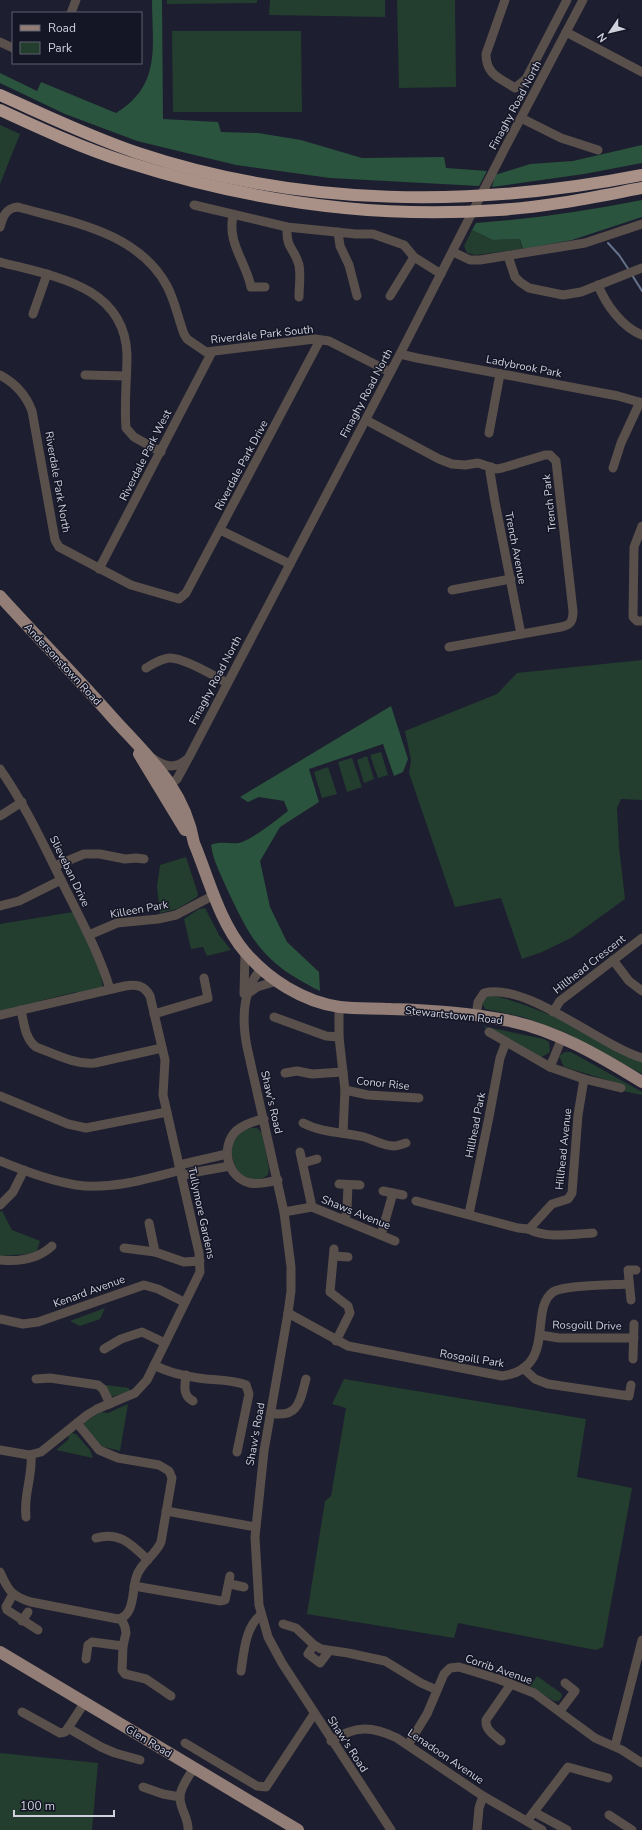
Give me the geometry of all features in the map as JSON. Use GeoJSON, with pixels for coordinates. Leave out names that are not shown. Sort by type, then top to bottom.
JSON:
{"type":"FeatureCollection","features":[{"type":"Feature","properties":{"kind":"highway"},"geometry":{"type":"LineString","coordinates":[[0,95],[60,122],[137,152],[197,170],[246,181],[350,195],[415,198],[504,195],[566,188],[642,175]]}},
{"type":"Feature","properties":{"kind":"highway"},"geometry":{"type":"LineString","coordinates":[[0,110],[51,133],[124,161],[212,186],[280,200],[321,206],[407,212],[498,210],[577,201],[642,188]]}},
{"type":"Feature","properties":{"kind":"main road","name":"Andersonstown Road"},"geometry":{"type":"LineString","coordinates":[[0,596],[150,756],[167,788],[189,836],[194,843],[224,919],[245,952],[261,969]]}},
{"type":"Feature","properties":{"kind":"main road","name":"Andersonstown Road"},"geometry":{"type":"LineString","coordinates":[[126,731],[167,788]]}},
{"type":"Feature","properties":{"kind":"main road","name":"Stewartstown Road"},"geometry":{"type":"LineString","coordinates":[[261,969],[277,981],[303,996],[339,1007],[411,1010],[476,1016],[518,1023],[562,1038],[642,1082]]}},
{"type":"Feature","properties":{"kind":"main road","name":"Glen Road"},"geometry":{"type":"LineString","coordinates":[[0,1652],[298,1830]]}},
{"type":"Feature","properties":{"kind":"street"},"geometry":{"type":"LineString","coordinates":[[71,12],[76,0]]}},
{"type":"Feature","properties":{"kind":"street"},"geometry":{"type":"LineString","coordinates":[[505,0],[486,54],[486,60],[491,73],[515,88],[526,80],[566,0]]}},
{"type":"Feature","properties":{"kind":"street","name":"Finaghy Road North"},"geometry":{"type":"LineString","coordinates":[[167,788],[189,757],[366,420],[583,0]]}},
{"type":"Feature","properties":{"kind":"street"},"geometry":{"type":"LineString","coordinates":[[566,32],[642,72]]}},
{"type":"Feature","properties":{"kind":"street"},"geometry":{"type":"LineString","coordinates":[[0,42],[12,48]]}},
{"type":"Feature","properties":{"kind":"street"},"geometry":{"type":"LineString","coordinates":[[521,118],[561,138],[598,150]]}},
{"type":"Feature","properties":{"kind":"street"},"geometry":{"type":"LineString","coordinates":[[194,205],[233,216],[287,227],[373,234],[391,239],[404,245],[414,257],[441,274]]}},
{"type":"Feature","properties":{"kind":"street","name":"Riverdale Park South"},"geometry":{"type":"LineString","coordinates":[[0,227],[4,214],[11,209],[18,207],[108,233],[129,246],[148,262],[163,280],[172,299],[184,334],[202,350],[212,352],[291,341],[329,341],[390,372]]}},
{"type":"Feature","properties":{"kind":"street"},"geometry":{"type":"LineString","coordinates":[[233,216],[231,230],[239,259],[247,272],[251,287],[265,287]]}},
{"type":"Feature","properties":{"kind":"street"},"geometry":{"type":"LineString","coordinates":[[453,252],[470,260],[508,256],[585,243],[642,224]]}},
{"type":"Feature","properties":{"kind":"street"},"geometry":{"type":"LineString","coordinates":[[287,227],[286,240],[296,256],[299,267],[299,297]]}},
{"type":"Feature","properties":{"kind":"street"},"geometry":{"type":"LineString","coordinates":[[338,232],[340,246],[349,265],[357,296]]}},
{"type":"Feature","properties":{"kind":"street"},"geometry":{"type":"LineString","coordinates":[[508,256],[515,277],[520,282],[529,288],[563,295],[581,292],[638,269]]}},
{"type":"Feature","properties":{"kind":"street"},"geometry":{"type":"LineString","coordinates":[[390,296],[414,257]]}},
{"type":"Feature","properties":{"kind":"street"},"geometry":{"type":"LineString","coordinates":[[0,262],[64,279],[89,290],[103,301],[111,311],[124,334],[127,354],[126,428],[134,437],[161,452]]}},
{"type":"Feature","properties":{"kind":"street"},"geometry":{"type":"LineString","coordinates":[[33,314],[47,274]]}},
{"type":"Feature","properties":{"kind":"street"},"geometry":{"type":"LineString","coordinates":[[598,285],[601,293],[623,323],[642,335]]}},
{"type":"Feature","properties":{"kind":"street","name":"Riverdale Park Drive"},"geometry":{"type":"LineString","coordinates":[[180,599],[186,593],[320,340]]}},
{"type":"Feature","properties":{"kind":"street","name":"Riverdale Park West"},"geometry":{"type":"LineString","coordinates":[[99,569],[212,352]]}},
{"type":"Feature","properties":{"kind":"street","name":"Ladybrook Park"},"geometry":{"type":"LineString","coordinates":[[400,354],[641,402]]}},
{"type":"Feature","properties":{"kind":"street"},"geometry":{"type":"LineString","coordinates":[[489,433],[500,374]]}},
{"type":"Feature","properties":{"kind":"street","name":"Riverdale Park North"},"geometry":{"type":"LineString","coordinates":[[0,375],[19,388],[29,402],[32,411],[54,532],[59,547],[138,588],[180,599]]}},
{"type":"Feature","properties":{"kind":"street"},"geometry":{"type":"LineString","coordinates":[[85,375],[126,376]]}},
{"type":"Feature","properties":{"kind":"street"},"geometry":{"type":"LineString","coordinates":[[613,468],[621,443],[641,402]]}},
{"type":"Feature","properties":{"kind":"street","name":"Trench Park"},"geometry":{"type":"LineString","coordinates":[[366,420],[439,460],[452,464],[465,465],[478,462],[491,467],[502,468],[545,455],[553,457],[557,465],[573,611],[572,621],[562,627],[449,647]]}},
{"type":"Feature","properties":{"kind":"street","name":"Trench Avenue"},"geometry":{"type":"LineString","coordinates":[[491,467],[490,472],[495,502],[521,634]]}},
{"type":"Feature","properties":{"kind":"street"},"geometry":{"type":"LineString","coordinates":[[642,526],[634,547],[633,617],[637,621],[642,621]]}},
{"type":"Feature","properties":{"kind":"street"},"geometry":{"type":"LineString","coordinates":[[220,530],[290,564]]}},
{"type":"Feature","properties":{"kind":"street"},"geometry":{"type":"LineString","coordinates":[[452,590],[511,579]]}},
{"type":"Feature","properties":{"kind":"street"},"geometry":{"type":"LineString","coordinates":[[146,668],[160,660],[171,658],[200,668],[227,683]]}},
{"type":"Feature","properties":{"kind":"street"},"geometry":{"type":"LineString","coordinates":[[150,756],[165,766],[178,765],[189,757]]}},
{"type":"Feature","properties":{"kind":"street","name":"Slieveban Drive"},"geometry":{"type":"LineString","coordinates":[[0,769],[22,802],[55,866],[89,935],[103,967],[110,989]]}},
{"type":"Feature","properties":{"kind":"street"},"geometry":{"type":"LineString","coordinates":[[0,816],[22,802]]}},
{"type":"Feature","properties":{"kind":"street"},"geometry":{"type":"LineString","coordinates":[[55,866],[84,854],[100,854],[125,859],[136,858],[144,860]]}},
{"type":"Feature","properties":{"kind":"street"},"geometry":{"type":"LineString","coordinates":[[0,906],[19,900],[61,880]]}},
{"type":"Feature","properties":{"kind":"street","name":"Killeen Park"},"geometry":{"type":"LineString","coordinates":[[89,935],[117,923],[158,919],[176,915],[214,895]]}},
{"type":"Feature","properties":{"kind":"street","name":"Hillhead Crescent"},"geometry":{"type":"LineString","coordinates":[[553,1012],[560,1001],[642,938]]}},
{"type":"Feature","properties":{"kind":"street","name":"Shaw's Road"},"geometry":{"type":"LineString","coordinates":[[245,952],[244,1011],[246,1042],[278,1180],[284,1212],[291,1267],[291,1291],[288,1313],[260,1476],[256,1527],[256,1586],[261,1615],[274,1648],[314,1714],[390,1830]]}},
{"type":"Feature","properties":{"kind":"street"},"geometry":{"type":"LineString","coordinates":[[612,960],[629,981],[642,991]]}},
{"type":"Feature","properties":{"kind":"street","name":"Shaw's Road"},"geometry":{"type":"LineString","coordinates":[[244,1011],[253,980],[261,969]]}},
{"type":"Feature","properties":{"kind":"street"},"geometry":{"type":"LineString","coordinates":[[154,1014],[208,998],[204,978]]}},
{"type":"Feature","properties":{"kind":"street"},"geometry":{"type":"LineString","coordinates":[[250,992],[257,987],[277,981]]}},
{"type":"Feature","properties":{"kind":"street","name":"Tullymore Gardens"},"geometry":{"type":"LineString","coordinates":[[0,1015],[125,986],[139,985],[146,990],[150,996],[166,1068],[163,1095],[181,1170],[200,1261],[200,1272],[147,1380],[135,1393],[97,1409],[77,1423],[49,1447],[41,1452],[31,1455]]}},
{"type":"Feature","properties":{"kind":"street","name":"Hillhead Crescent"},"geometry":{"type":"LineString","coordinates":[[476,1016],[478,1002],[484,993],[489,992],[513,995],[553,1012],[625,1052],[642,1058]]}},
{"type":"Feature","properties":{"kind":"street","name":"Conor Rise"},"geometry":{"type":"LineString","coordinates":[[339,1007],[340,1038],[345,1090],[343,1132]]}},
{"type":"Feature","properties":{"kind":"street"},"geometry":{"type":"LineString","coordinates":[[21,1010],[28,1039],[31,1043],[36,1047],[77,1062],[86,1064],[95,1063],[162,1048]]}},
{"type":"Feature","properties":{"kind":"street"},"geometry":{"type":"LineString","coordinates":[[274,1017],[326,1036],[340,1038]]}},
{"type":"Feature","properties":{"kind":"street"},"geometry":{"type":"LineString","coordinates":[[489,1032],[550,1067],[584,1079],[621,1088]]}},
{"type":"Feature","properties":{"kind":"street"},"geometry":{"type":"LineString","coordinates":[[550,1067],[562,1038]]}},
{"type":"Feature","properties":{"kind":"street","name":"Hillhead Park"},"geometry":{"type":"LineString","coordinates":[[469,1214],[490,1117],[500,1058],[506,1042]]}},
{"type":"Feature","properties":{"kind":"street","name":"Conor Rise"},"geometry":{"type":"LineString","coordinates":[[285,1073],[298,1071],[312,1074],[343,1072]]}},
{"type":"Feature","properties":{"kind":"street","name":"Hillhead Avenue"},"geometry":{"type":"LineString","coordinates":[[528,1229],[552,1204],[568,1199],[572,1193],[578,1115],[584,1079]]}},
{"type":"Feature","properties":{"kind":"street","name":"Conor Rise"},"geometry":{"type":"LineString","coordinates":[[345,1090],[368,1095],[419,1098]]}},
{"type":"Feature","properties":{"kind":"street"},"geometry":{"type":"LineString","coordinates":[[0,1096],[68,1124],[86,1128],[167,1112]]}},
{"type":"Feature","properties":{"kind":"street"},"geometry":{"type":"LineString","coordinates":[[264,1119],[244,1125],[236,1131],[230,1139],[227,1154],[230,1166],[241,1179],[251,1183],[278,1180]]}},
{"type":"Feature","properties":{"kind":"street"},"geometry":{"type":"LineString","coordinates":[[303,1123],[317,1130],[343,1132],[382,1144],[395,1146],[406,1143]]}},
{"type":"Feature","properties":{"kind":"street"},"geometry":{"type":"LineString","coordinates":[[300,1152],[312,1208]]}},
{"type":"Feature","properties":{"kind":"street"},"geometry":{"type":"LineString","coordinates":[[0,1161],[62,1182],[77,1185],[102,1186],[124,1184],[181,1170],[227,1154]]}},
{"type":"Feature","properties":{"kind":"street"},"geometry":{"type":"LineString","coordinates":[[303,1163],[317,1159]]}},
{"type":"Feature","properties":{"kind":"street"},"geometry":{"type":"LineString","coordinates":[[181,1170],[192,1172],[230,1166]]}},
{"type":"Feature","properties":{"kind":"street"},"geometry":{"type":"LineString","coordinates":[[0,1205],[13,1192],[24,1170]]}},
{"type":"Feature","properties":{"kind":"street"},"geometry":{"type":"LineString","coordinates":[[345,1220],[347,1210],[344,1184],[360,1185]]}},
{"type":"Feature","properties":{"kind":"street"},"geometry":{"type":"LineString","coordinates":[[383,1191],[403,1195]]}},
{"type":"Feature","properties":{"kind":"street"},"geometry":{"type":"LineString","coordinates":[[381,1235],[393,1193]]}},
{"type":"Feature","properties":{"kind":"street"},"geometry":{"type":"LineString","coordinates":[[416,1201],[518,1228],[528,1229],[534,1232],[551,1235],[593,1233]]}},
{"type":"Feature","properties":{"kind":"street","name":"Shaws Avenue"},"geometry":{"type":"LineString","coordinates":[[284,1212],[312,1208],[395,1241]]}},
{"type":"Feature","properties":{"kind":"street"},"geometry":{"type":"LineString","coordinates":[[149,1224],[155,1252]]}},
{"type":"Feature","properties":{"kind":"street"},"geometry":{"type":"LineString","coordinates":[[0,1260],[15,1260],[38,1256],[52,1246]]}},
{"type":"Feature","properties":{"kind":"street"},"geometry":{"type":"LineString","coordinates":[[124,1248],[155,1252],[184,1262],[200,1261]]}},
{"type":"Feature","properties":{"kind":"street"},"geometry":{"type":"LineString","coordinates":[[336,1341],[350,1313],[348,1306],[330,1292],[334,1253],[348,1257]]}},
{"type":"Feature","properties":{"kind":"street"},"geometry":{"type":"LineString","coordinates":[[631,1300],[628,1270],[636,1270]]}},
{"type":"Feature","properties":{"kind":"street","name":"Rosgoill Park"},"geometry":{"type":"LineString","coordinates":[[288,1313],[336,1341],[360,1349],[496,1376],[509,1376],[523,1368],[535,1355],[546,1302],[553,1292],[565,1288],[629,1284]]}},
{"type":"Feature","properties":{"kind":"street","name":"Kenard Avenue"},"geometry":{"type":"LineString","coordinates":[[0,1319],[23,1324],[38,1322],[144,1285],[158,1289],[184,1302]]}},
{"type":"Feature","properties":{"kind":"street"},"geometry":{"type":"LineString","coordinates":[[633,1358],[634,1324]]}},
{"type":"Feature","properties":{"kind":"street"},"geometry":{"type":"LineString","coordinates":[[104,1349],[121,1339],[135,1333],[142,1332],[165,1342]]}},
{"type":"Feature","properties":{"kind":"street","name":"Rosgoill Drive"},"geometry":{"type":"LineString","coordinates":[[540,1335],[559,1338],[634,1338]]}},
{"type":"Feature","properties":{"kind":"street"},"geometry":{"type":"LineString","coordinates":[[154,1365],[163,1370],[186,1375],[242,1384],[248,1389],[237,1452]]}},
{"type":"Feature","properties":{"kind":"street"},"geometry":{"type":"LineString","coordinates":[[523,1368],[535,1379],[548,1384],[628,1396],[631,1384]]}},
{"type":"Feature","properties":{"kind":"street"},"geometry":{"type":"LineString","coordinates":[[186,1375],[184,1391],[188,1399],[193,1401]]}},
{"type":"Feature","properties":{"kind":"street"},"geometry":{"type":"LineString","coordinates":[[36,1379],[50,1378],[98,1385],[103,1389],[110,1404]]}},
{"type":"Feature","properties":{"kind":"street"},"geometry":{"type":"LineString","coordinates":[[271,1413],[286,1415],[295,1409],[306,1378]]}},
{"type":"Feature","properties":{"kind":"street"},"geometry":{"type":"LineString","coordinates":[[77,1423],[99,1450],[118,1458],[159,1465],[169,1471],[172,1478],[161,1542],[157,1550],[138,1571],[130,1606],[121,1618]]}},
{"type":"Feature","properties":{"kind":"street"},"geometry":{"type":"LineString","coordinates":[[0,1450],[31,1455],[32,1464],[24,1504],[26,1517]]}},
{"type":"Feature","properties":{"kind":"street"},"geometry":{"type":"LineString","coordinates":[[166,1511],[256,1527]]}},
{"type":"Feature","properties":{"kind":"street"},"geometry":{"type":"LineString","coordinates":[[96,1538],[105,1536],[124,1540],[148,1560]]}},
{"type":"Feature","properties":{"kind":"street"},"geometry":{"type":"LineString","coordinates":[[0,1572],[6,1586],[18,1598],[31,1602],[121,1618]]}},
{"type":"Feature","properties":{"kind":"street"},"geometry":{"type":"LineString","coordinates":[[134,1586],[221,1601],[225,1600],[230,1580],[244,1587]]}},
{"type":"Feature","properties":{"kind":"street"},"geometry":{"type":"LineString","coordinates":[[13,1594],[6,1607],[7,1610],[38,1630]]}},
{"type":"Feature","properties":{"kind":"street"},"geometry":{"type":"LineString","coordinates":[[22,1621],[28,1612]]}},
{"type":"Feature","properties":{"kind":"street"},"geometry":{"type":"LineString","coordinates":[[240,1671],[249,1631],[253,1623],[261,1615]]}},
{"type":"Feature","properties":{"kind":"street"},"geometry":{"type":"LineString","coordinates":[[121,1618],[126,1633],[123,1646],[122,1670],[125,1674],[146,1680],[171,1696]]}},
{"type":"Feature","properties":{"kind":"street"},"geometry":{"type":"LineString","coordinates":[[283,1624],[296,1628],[314,1645],[329,1651],[348,1652],[385,1661],[420,1683],[437,1690]]}},
{"type":"Feature","properties":{"kind":"street"},"geometry":{"type":"LineString","coordinates":[[615,1746],[641,1651],[642,1640]]}},
{"type":"Feature","properties":{"kind":"street"},"geometry":{"type":"LineString","coordinates":[[86,1659],[88,1645],[92,1642],[123,1646]]}},
{"type":"Feature","properties":{"kind":"street"},"geometry":{"type":"LineString","coordinates":[[314,1645],[308,1654],[320,1663],[329,1651]]}},
{"type":"Feature","properties":{"kind":"street","name":"Corrib Avenue"},"geometry":{"type":"LineString","coordinates":[[408,1745],[427,1714],[444,1674],[455,1667],[463,1667],[534,1693],[595,1738],[615,1746],[642,1763]]}},
{"type":"Feature","properties":{"kind":"street"},"geometry":{"type":"LineString","coordinates":[[560,1711],[575,1691],[565,1683]]}},
{"type":"Feature","properties":{"kind":"street"},"geometry":{"type":"LineString","coordinates":[[501,1741],[489,1731],[485,1725],[486,1720],[511,1684]]}},
{"type":"Feature","properties":{"kind":"street"},"geometry":{"type":"LineString","coordinates":[[22,1712],[60,1733],[65,1732],[85,1702]]}},
{"type":"Feature","properties":{"kind":"street"},"geometry":{"type":"LineString","coordinates":[[185,1743],[257,1786],[266,1787],[314,1714]]}},
{"type":"Feature","properties":{"kind":"street"},"geometry":{"type":"LineString","coordinates":[[68,1728],[101,1747],[115,1753],[140,1760]]}},
{"type":"Feature","properties":{"kind":"street","name":"Lenadoon Avenue"},"geometry":{"type":"LineString","coordinates":[[332,1741],[350,1732],[366,1728],[384,1732],[408,1745],[483,1796],[542,1830]]}},
{"type":"Feature","properties":{"kind":"street"},"geometry":{"type":"LineString","coordinates":[[527,1821],[568,1767],[608,1778]]}},
{"type":"Feature","properties":{"kind":"street"},"geometry":{"type":"LineString","coordinates":[[188,1830],[188,1824],[180,1797],[183,1786],[194,1768]]}},
{"type":"Feature","properties":{"kind":"street"},"geometry":{"type":"LineString","coordinates":[[144,1787],[163,1794],[180,1797]]}},
{"type":"Feature","properties":{"kind":"street"},"geometry":{"type":"LineString","coordinates":[[477,1830],[479,1808],[483,1796]]}},
{"type":"Feature","properties":{"kind":"street"},"geometry":{"type":"LineString","coordinates":[[534,1812],[566,1830]]}},
{"type":"Feature","properties":{"kind":"street"},"geometry":{"type":"LineString","coordinates":[[609,1815],[632,1830]]}},
{"type":"Feature","properties":{"kind":"green space"},"geometry":{"type":"Polygon","coordinates":[[[152,0],[162,0],[163,119],[218,122],[221,132],[258,133],[301,140],[362,158],[444,157],[446,168],[487,171],[479,186],[330,178],[236,165],[137,141],[65,114],[0,83],[0,73],[37,91],[41,82],[116,113],[131,102],[141,90],[148,77],[153,49],[152,0]]]}},
{"type":"Feature","properties":{"kind":"green space"},"geometry":{"type":"Polygon","coordinates":[[[167,0],[257,0],[257,3],[167,4],[167,0]]]}},
{"type":"Feature","properties":{"kind":"green space"},"geometry":{"type":"Polygon","coordinates":[[[270,0],[385,0],[385,17],[269,15],[270,0]]]}},
{"type":"Feature","properties":{"kind":"green space"},"geometry":{"type":"Polygon","coordinates":[[[397,0],[455,0],[456,87],[399,88],[397,0]]]}},
{"type":"Feature","properties":{"kind":"green space"},"geometry":{"type":"Polygon","coordinates":[[[172,31],[301,31],[302,112],[173,112],[172,31]]]}},
{"type":"Feature","properties":{"kind":"green space"},"geometry":{"type":"Polygon","coordinates":[[[0,125],[20,134],[0,184],[0,125]]]}},
{"type":"Feature","properties":{"kind":"green space"},"geometry":{"type":"Polygon","coordinates":[[[642,145],[642,163],[584,174],[492,187],[495,175],[530,164],[573,161],[642,145]]]}},
{"type":"Feature","properties":{"kind":"green space"},"geometry":{"type":"Polygon","coordinates":[[[642,200],[642,217],[572,240],[523,249],[520,239],[493,240],[472,230],[476,223],[559,214],[642,200]]]}},
{"type":"Feature","properties":{"kind":"green space"},"geometry":{"type":"Polygon","coordinates":[[[472,230],[493,240],[520,239],[522,249],[476,255],[467,253],[464,246],[472,230]]]}},
{"type":"Feature","properties":{"kind":"green space"},"geometry":{"type":"Polygon","coordinates":[[[642,660],[642,800],[621,799],[617,808],[619,847],[625,899],[571,938],[542,952],[522,959],[501,898],[455,907],[409,773],[411,760],[405,731],[497,694],[517,673],[642,660]]]}},
{"type":"Feature","properties":{"kind":"green space"},"geometry":{"type":"Polygon","coordinates":[[[391,706],[408,759],[403,772],[394,776],[383,744],[309,769],[319,802],[280,827],[260,861],[270,907],[287,942],[319,972],[320,991],[286,972],[263,951],[254,939],[245,926],[228,891],[216,863],[211,845],[222,843],[239,843],[244,841],[264,829],[288,811],[284,801],[259,797],[248,802],[240,797],[391,706]]]}},
{"type":"Feature","properties":{"kind":"green space"},"geometry":{"type":"Polygon","coordinates":[[[381,752],[388,775],[378,778],[370,755],[381,752]]]}},
{"type":"Feature","properties":{"kind":"green space"},"geometry":{"type":"Polygon","coordinates":[[[367,756],[374,779],[364,783],[357,760],[367,756]]]}},
{"type":"Feature","properties":{"kind":"green space"},"geometry":{"type":"Polygon","coordinates":[[[352,758],[362,787],[347,792],[338,762],[352,758]]]}},
{"type":"Feature","properties":{"kind":"green space"},"geometry":{"type":"Polygon","coordinates":[[[328,767],[337,794],[322,798],[314,772],[328,767]]]}},
{"type":"Feature","properties":{"kind":"green space"},"geometry":{"type":"Polygon","coordinates":[[[186,857],[198,894],[197,897],[177,909],[160,913],[157,887],[160,865],[186,857]]]}},
{"type":"Feature","properties":{"kind":"green space"},"geometry":{"type":"Polygon","coordinates":[[[205,908],[219,935],[231,950],[207,956],[203,947],[191,949],[184,919],[199,909],[205,908]]]}},
{"type":"Feature","properties":{"kind":"green space"},"geometry":{"type":"Polygon","coordinates":[[[73,912],[97,959],[103,986],[101,988],[77,994],[76,992],[39,1001],[39,1004],[0,1013],[0,924],[73,912]]]}},
{"type":"Feature","properties":{"kind":"green space"},"geometry":{"type":"Polygon","coordinates":[[[491,995],[530,1007],[587,1033],[642,1062],[642,1074],[564,1032],[523,1017],[485,1009],[484,1006],[481,1005],[485,998],[491,995]]]}},
{"type":"Feature","properties":{"kind":"green space"},"geometry":{"type":"Polygon","coordinates":[[[482,1026],[544,1039],[549,1042],[550,1052],[540,1058],[482,1026]]]}},
{"type":"Feature","properties":{"kind":"green space"},"geometry":{"type":"Polygon","coordinates":[[[565,1052],[571,1052],[642,1092],[642,1095],[623,1091],[624,1085],[564,1067],[559,1056],[565,1052]]]}},
{"type":"Feature","properties":{"kind":"green space"},"geometry":{"type":"Polygon","coordinates":[[[251,1128],[257,1128],[262,1133],[269,1169],[268,1175],[257,1180],[247,1178],[239,1172],[234,1162],[232,1152],[234,1141],[240,1133],[251,1128]]]}},
{"type":"Feature","properties":{"kind":"green space"},"geometry":{"type":"Polygon","coordinates":[[[2,1211],[12,1230],[40,1241],[37,1251],[29,1254],[0,1256],[0,1212],[2,1211]]]}},
{"type":"Feature","properties":{"kind":"green space"},"geometry":{"type":"Polygon","coordinates":[[[105,1308],[100,1319],[80,1326],[70,1321],[105,1308]]]}},
{"type":"Feature","properties":{"kind":"green space"},"geometry":{"type":"Polygon","coordinates":[[[344,1379],[586,1419],[577,1477],[632,1488],[603,1647],[596,1650],[458,1623],[454,1638],[307,1614],[325,1501],[331,1496],[346,1408],[332,1404],[344,1379]]]}},
{"type":"Feature","properties":{"kind":"green space"},"geometry":{"type":"Polygon","coordinates":[[[106,1385],[129,1388],[129,1391],[111,1397],[106,1385]]]}},
{"type":"Feature","properties":{"kind":"green space"},"geometry":{"type":"Polygon","coordinates":[[[128,1404],[120,1451],[100,1446],[84,1426],[84,1422],[101,1412],[108,1413],[128,1404]]]}},
{"type":"Feature","properties":{"kind":"green space"},"geometry":{"type":"Polygon","coordinates":[[[72,1433],[76,1434],[90,1450],[93,1458],[56,1450],[68,1440],[69,1435],[72,1433]]]}},
{"type":"Feature","properties":{"kind":"green space"},"geometry":{"type":"Polygon","coordinates":[[[537,1676],[561,1693],[562,1696],[559,1701],[554,1701],[530,1686],[537,1676]]]}},
{"type":"Feature","properties":{"kind":"green space"},"geometry":{"type":"Polygon","coordinates":[[[0,1753],[98,1763],[92,1830],[0,1830],[0,1753]]]}},
{"type":"Feature","properties":{"kind":"waterway"},"geometry":{"type":"LineString","coordinates":[[608,243],[619,255],[629,270]]}},
{"type":"Feature","properties":{"kind":"waterway"},"geometry":{"type":"LineString","coordinates":[[632,275],[642,291]]}}]}
